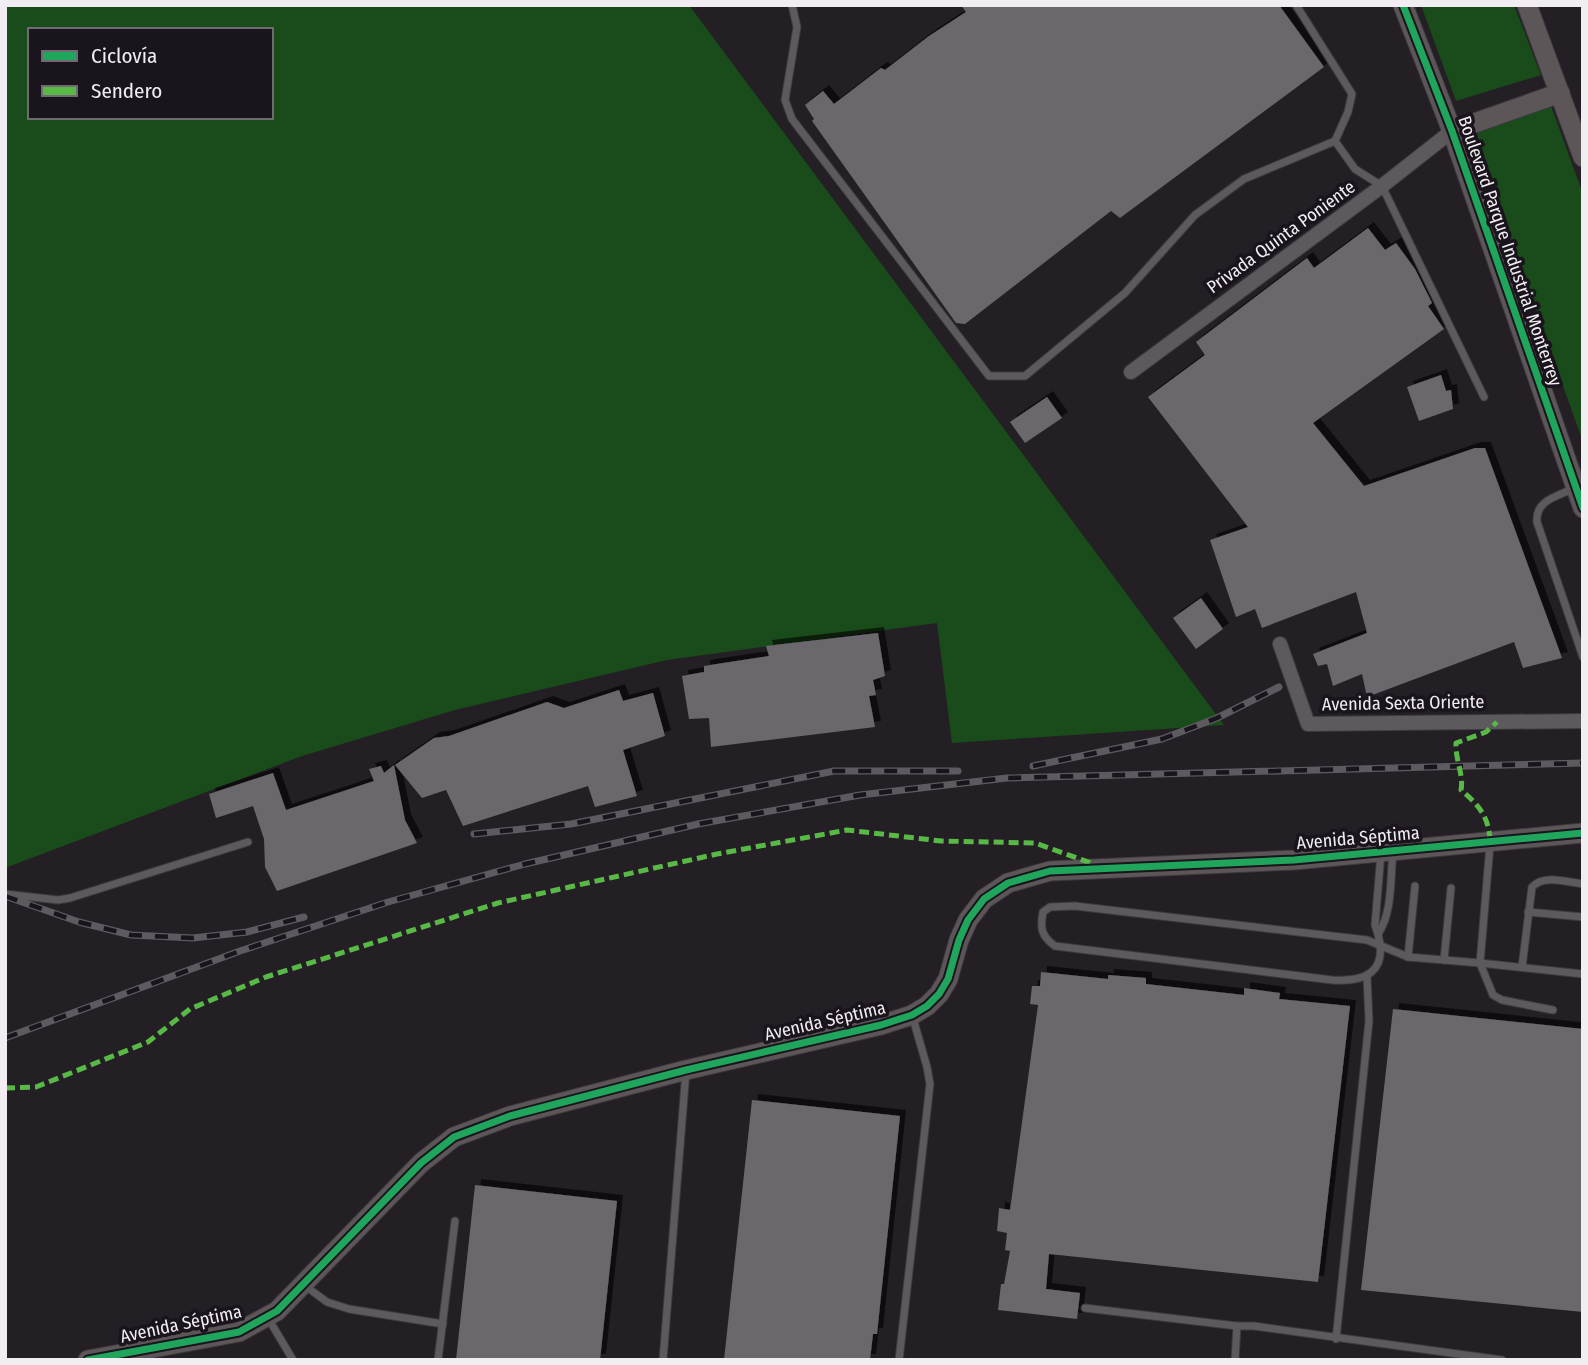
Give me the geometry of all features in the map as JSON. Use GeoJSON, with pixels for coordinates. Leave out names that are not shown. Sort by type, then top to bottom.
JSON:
{"type":"FeatureCollection","features":[{"type":"Feature","properties":{"kind":"street","name":"Boulevard Parque Industrial Monterrey"},"geometry":{"type":"LineString","coordinates":[[1403,5],[1452,131],[1583,508]]}},
{"type":"Feature","properties":{"kind":"street"},"geometry":{"type":"LineString","coordinates":[[1527,5],[1583,157]]}},
{"type":"Feature","properties":{"kind":"street"},"geometry":{"type":"LineString","coordinates":[[1452,131],[1559,93]]}},
{"type":"Feature","properties":{"kind":"street","name":"Privada Quinta Poniente"},"geometry":{"type":"LineString","coordinates":[[1131,372],[1381,187],[1452,131]]}},
{"type":"Feature","properties":{"kind":"street","name":"Avenida Sexta Oriente"},"geometry":{"type":"LineString","coordinates":[[1280,644],[1308,724],[1583,720]]}},
{"type":"Feature","properties":{"kind":"street","name":"Avenida Séptima"},"geometry":{"type":"LineString","coordinates":[[88,1360],[239,1332],[268,1318],[421,1163],[454,1138],[510,1116],[686,1070],[881,1025],[912,1014],[927,1006],[939,994],[948,978],[968,920],[984,899],[1008,883],[1050,871],[1294,860],[1583,833]]}},
{"type":"Feature","properties":{"kind":"lane"},"geometry":{"type":"LineString","coordinates":[[792,5],[797,27],[785,100],[792,119],[989,376],[1025,376],[1125,293],[1195,215],[1244,179],[1335,141],[1348,112],[1352,94],[1296,5]]}},
{"type":"Feature","properties":{"kind":"lane"},"geometry":{"type":"LineString","coordinates":[[1335,141],[1355,169],[1381,187],[1484,397]]}},
{"type":"Feature","properties":{"kind":"lane"},"geometry":{"type":"LineString","coordinates":[[1576,487],[1541,505],[1536,513],[1536,522],[1583,657]]}},
{"type":"Feature","properties":{"kind":"lane"},"geometry":{"type":"LineString","coordinates":[[1490,841],[1480,963],[1493,995],[1502,1000],[1553,1010]]}},
{"type":"Feature","properties":{"kind":"lane"},"geometry":{"type":"LineString","coordinates":[[5,894],[58,900],[70,898],[248,842]]}},
{"type":"Feature","properties":{"kind":"lane"},"geometry":{"type":"LineString","coordinates":[[1387,852],[1375,925],[1381,945],[1381,960],[1367,977],[1349,981],[1332,980],[1055,946],[1045,939],[1042,933],[1043,912],[1050,907],[1075,906],[1367,940],[1381,945],[1408,957],[1583,974]]}},
{"type":"Feature","properties":{"kind":"lane"},"geometry":{"type":"LineString","coordinates":[[1522,967],[1530,894],[1536,882],[1545,880],[1583,884]]}},
{"type":"Feature","properties":{"kind":"lane"},"geometry":{"type":"LineString","coordinates":[[1408,957],[1415,886]]}},
{"type":"Feature","properties":{"kind":"lane"},"geometry":{"type":"LineString","coordinates":[[1444,960],[1451,888]]}},
{"type":"Feature","properties":{"kind":"lane"},"geometry":{"type":"LineString","coordinates":[[1528,912],[1583,918]]}},
{"type":"Feature","properties":{"kind":"lane"},"geometry":{"type":"LineString","coordinates":[[1336,1339],[1369,1021],[1367,977]]}},
{"type":"Feature","properties":{"kind":"lane"},"geometry":{"type":"LineString","coordinates":[[899,1360],[930,1084],[912,1014]]}},
{"type":"Feature","properties":{"kind":"lane"},"geometry":{"type":"LineString","coordinates":[[663,1360],[686,1070]]}},
{"type":"Feature","properties":{"kind":"lane"},"geometry":{"type":"LineString","coordinates":[[439,1360],[455,1222]]}},
{"type":"Feature","properties":{"kind":"lane"},"geometry":{"type":"LineString","coordinates":[[303,1284],[327,1301],[349,1309],[443,1324]]}},
{"type":"Feature","properties":{"kind":"lane"},"geometry":{"type":"LineString","coordinates":[[1086,1308],[1280,1329],[1336,1339],[1502,1360]]}},
{"type":"Feature","properties":{"kind":"lane"},"geometry":{"type":"LineString","coordinates":[[268,1318],[293,1360]]}},
{"type":"Feature","properties":{"kind":"lane"},"geometry":{"type":"LineString","coordinates":[[1236,1360],[1237,1326]]}},
{"type":"Feature","properties":{"kind":"green space"},"geometry":{"type":"Polygon","coordinates":[[[5,5],[689,5],[1224,725],[952,743],[937,623],[667,660],[455,710],[302,756],[5,868],[5,5]]]}},
{"type":"Feature","properties":{"kind":"green space"},"geometry":{"type":"Polygon","coordinates":[[[1421,5],[1514,5],[1541,75],[1456,101],[1421,5]]]}},
{"type":"Feature","properties":{"kind":"green space"},"geometry":{"type":"Polygon","coordinates":[[[1551,106],[1583,194],[1583,442],[1472,131],[1551,106]]]}},
{"type":"Feature","properties":{"kind":"building"},"geometry":{"type":"Polygon","coordinates":[[[961,5],[1279,5],[1324,67],[1120,218],[1111,211],[965,324],[956,323],[812,121],[814,119],[805,105],[823,91],[834,104],[881,68],[885,70],[966,12],[961,5]]]}},
{"type":"Feature","properties":{"kind":"building"},"geometry":{"type":"Polygon","coordinates":[[[1368,228],[1385,250],[1396,243],[1415,269],[1432,303],[1428,306],[1444,329],[1313,423],[1364,486],[1475,448],[1485,448],[1562,658],[1523,668],[1514,642],[1367,697],[1362,674],[1333,686],[1327,664],[1318,666],[1313,654],[1367,633],[1356,592],[1262,628],[1255,609],[1236,617],[1210,540],[1248,527],[1148,397],[1205,355],[1196,342],[1307,258],[1314,268],[1368,228]]]}},
{"type":"Feature","properties":{"kind":"building"},"geometry":{"type":"Polygon","coordinates":[[[1441,375],[1446,391],[1451,390],[1453,409],[1419,421],[1407,387],[1441,375]]]}},
{"type":"Feature","properties":{"kind":"building"},"geometry":{"type":"Polygon","coordinates":[[[1047,397],[1062,418],[1025,443],[1010,422],[1047,397]]]}},
{"type":"Feature","properties":{"kind":"building"},"geometry":{"type":"Polygon","coordinates":[[[1201,598],[1223,629],[1196,649],[1173,618],[1201,598]]]}},
{"type":"Feature","properties":{"kind":"building"},"geometry":{"type":"Polygon","coordinates":[[[878,633],[885,676],[873,680],[876,695],[869,696],[875,727],[711,747],[709,718],[689,719],[682,676],[704,672],[704,666],[769,656],[766,646],[878,633]]]}},
{"type":"Feature","properties":{"kind":"building"},"geometry":{"type":"Polygon","coordinates":[[[619,690],[623,701],[653,693],[665,736],[623,750],[637,796],[595,807],[588,786],[463,826],[446,790],[422,798],[395,765],[434,738],[449,736],[547,702],[564,708],[619,690]]]}},
{"type":"Feature","properties":{"kind":"building"},"geometry":{"type":"Polygon","coordinates":[[[394,765],[405,820],[417,843],[277,891],[265,867],[264,839],[253,806],[216,818],[209,794],[273,773],[286,810],[374,781],[369,769],[381,766],[384,773],[394,765]]]}},
{"type":"Feature","properties":{"kind":"building"},"geometry":{"type":"Polygon","coordinates":[[[1041,972],[1108,979],[1108,975],[1146,978],[1146,984],[1244,995],[1244,988],[1280,993],[1279,999],[1350,1006],[1318,1282],[1049,1254],[1046,1289],[1080,1293],[1077,1319],[998,1310],[1001,1284],[1004,1284],[1010,1251],[1005,1250],[1007,1233],[997,1231],[999,1208],[1010,1210],[1038,1005],[1030,1004],[1032,986],[1040,986],[1041,972]]]}},
{"type":"Feature","properties":{"kind":"building"},"geometry":{"type":"Polygon","coordinates":[[[1393,1009],[1583,1029],[1583,1312],[1361,1290],[1393,1009]]]}},
{"type":"Feature","properties":{"kind":"building"},"geometry":{"type":"Polygon","coordinates":[[[752,1100],[900,1116],[877,1334],[873,1334],[870,1360],[724,1360],[752,1100]]]}},
{"type":"Feature","properties":{"kind":"building"},"geometry":{"type":"Polygon","coordinates":[[[475,1185],[617,1201],[600,1360],[456,1360],[475,1185]]]}},
{"type":"Feature","properties":{"kind":"railway"},"geometry":{"type":"LineString","coordinates":[[1033,766],[1162,739],[1217,718],[1279,687]]}},
{"type":"Feature","properties":{"kind":"railway"},"geometry":{"type":"LineString","coordinates":[[5,1038],[240,951],[388,902],[525,864],[698,824],[860,795],[1007,778],[1583,763]]}},
{"type":"Feature","properties":{"kind":"railway"},"geometry":{"type":"LineString","coordinates":[[474,834],[571,824],[834,771],[958,771]]}},
{"type":"Feature","properties":{"kind":"railway"},"geometry":{"type":"LineString","coordinates":[[5,896],[79,922],[131,935],[193,938],[247,932],[304,917]]}},
{"type":"Feature","properties":{"kind":"marked path"},"geometry":{"type":"LineString","coordinates":[[1490,841],[1488,825],[1482,812],[1461,790],[1456,743],[1486,732],[1497,722]]}},
{"type":"Feature","properties":{"kind":"marked path"},"geometry":{"type":"LineString","coordinates":[[5,1088],[36,1087],[148,1042],[190,1009],[266,977],[498,903],[717,854],[847,830],[941,841],[1035,843],[1094,864]]}},
{"type":"Feature","properties":{"kind":"cycle path"},"geometry":{"type":"LineString","coordinates":[[1403,5],[1452,131],[1583,508]]}},
{"type":"Feature","properties":{"kind":"cycle path"},"geometry":{"type":"LineString","coordinates":[[88,1360],[239,1332],[277,1311],[421,1163],[454,1137],[510,1116],[686,1070],[881,1025],[912,1015],[927,1006],[939,994],[948,979],[959,940],[968,920],[984,899],[1008,883],[1050,871],[1294,860],[1583,833]]}}]}
